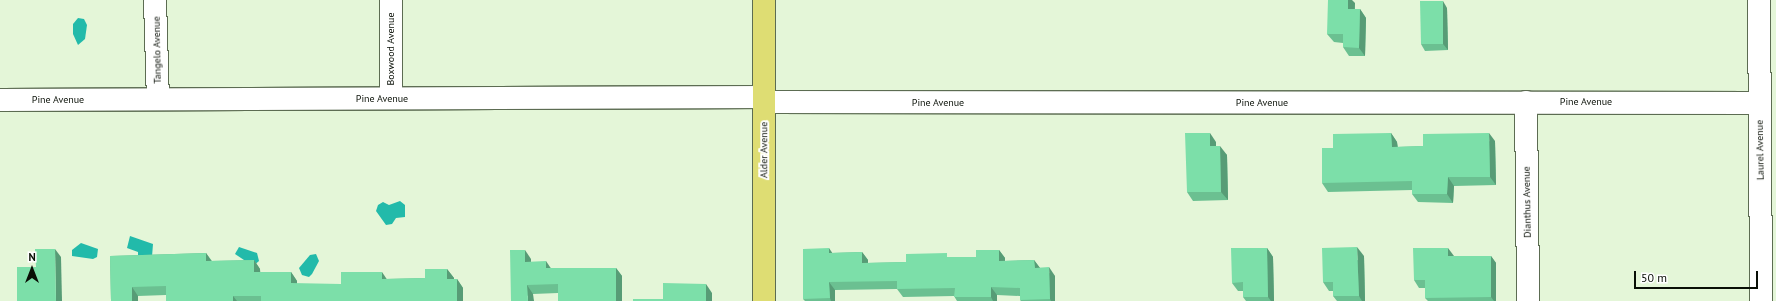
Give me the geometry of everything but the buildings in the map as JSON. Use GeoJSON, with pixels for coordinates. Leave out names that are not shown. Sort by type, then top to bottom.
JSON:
{"type":"FeatureCollection","features":[{"type":"Feature","properties":{"kind":"main road","name":"Alder Avenue"},"geometry":{"type":"LineString","coordinates":[[764,0],[764,301]]}},
{"type":"Feature","properties":{"kind":"street","name":"Tangelo Avenue"},"geometry":{"type":"LineString","coordinates":[[155,0],[158,99]]}},
{"type":"Feature","properties":{"kind":"street","name":"Boxwood Avenue"},"geometry":{"type":"LineString","coordinates":[[391,0],[391,98]]}},
{"type":"Feature","properties":{"kind":"street","name":"Laurel Avenue"},"geometry":{"type":"LineString","coordinates":[[1760,0],[1765,98],[1766,297]]}},
{"type":"Feature","properties":{"kind":"street","name":"Pine Avenue"},"geometry":{"type":"LineString","coordinates":[[0,100],[391,98],[1526,102],[1765,98]]}},
{"type":"Feature","properties":{"kind":"street","name":"Dianthus Avenue"},"geometry":{"type":"LineString","coordinates":[[1526,102],[1528,301]]}},
{"type":"Feature","properties":{"kind":"water"},"geometry":{"type":"Polygon","coordinates":[[[78,18],[84,19],[87,25],[85,39],[78,45],[73,34],[73,24],[78,18]]]}},
{"type":"Feature","properties":{"kind":"water"},"geometry":{"type":"Polygon","coordinates":[[[400,201],[405,205],[405,217],[396,218],[392,224],[386,225],[376,211],[378,205],[383,202],[389,205],[400,201]]]}},
{"type":"Feature","properties":{"kind":"water"},"geometry":{"type":"Polygon","coordinates":[[[130,236],[153,244],[152,257],[138,258],[138,252],[127,248],[130,236]]]}},
{"type":"Feature","properties":{"kind":"water"},"geometry":{"type":"Polygon","coordinates":[[[81,243],[98,249],[97,257],[93,259],[72,256],[72,250],[81,243]]]}},
{"type":"Feature","properties":{"kind":"water"},"geometry":{"type":"Polygon","coordinates":[[[239,247],[257,253],[259,261],[253,266],[235,254],[239,247]]]}},
{"type":"Feature","properties":{"kind":"water"},"geometry":{"type":"Polygon","coordinates":[[[316,254],[319,261],[312,274],[309,277],[302,275],[299,268],[310,255],[316,254]]]}}]}
